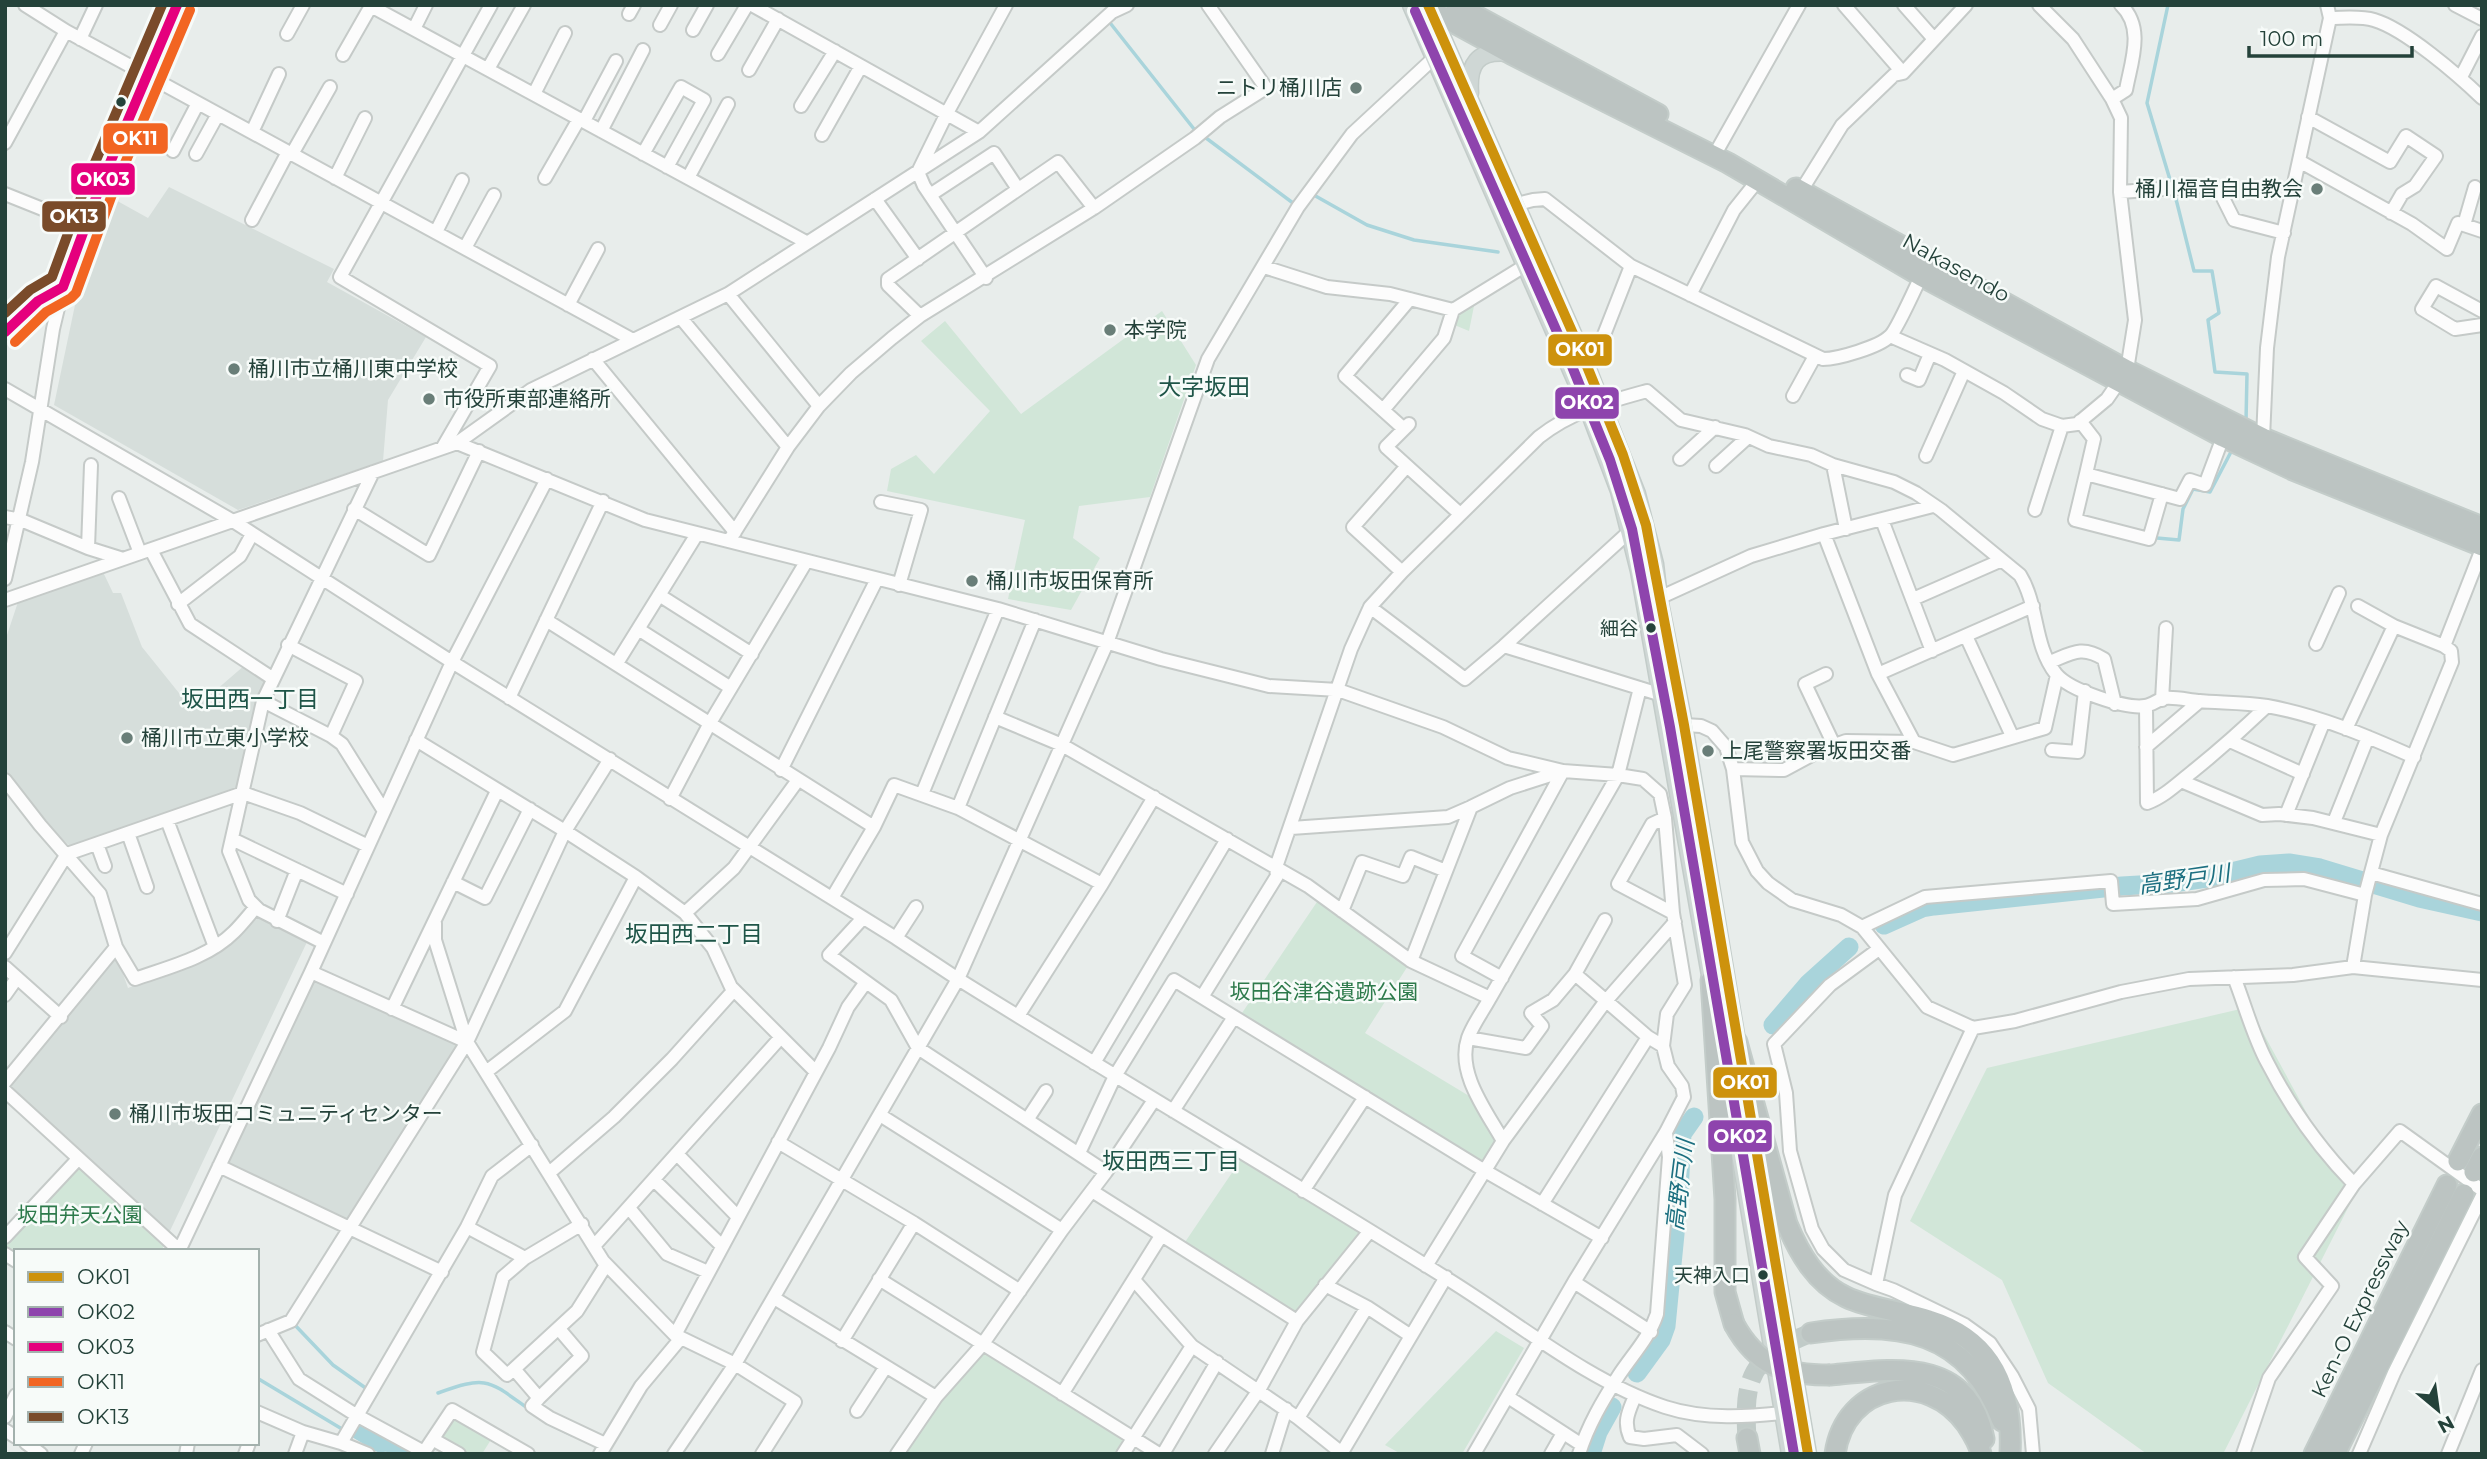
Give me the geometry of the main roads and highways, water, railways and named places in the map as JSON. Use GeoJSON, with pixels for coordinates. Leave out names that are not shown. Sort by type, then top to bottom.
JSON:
{"type":"FeatureCollection","features":[{"type":"Feature","properties":{"kind":"highway","name":"Nakasendo"},"geometry":{"type":"LineString","coordinates":[[1426,7],[1511,54],[1728,163],[1925,268],[2124,376],[2223,437],[2293,470],[2482,547]]}},
{"type":"Feature","properties":{"kind":"highway","name":"Nakasendo"},"geometry":{"type":"LineString","coordinates":[[1466,8],[1801,191],[1925,268]]}},
{"type":"Feature","properties":{"kind":"highway","name":"Nakasendo"},"geometry":{"type":"LineString","coordinates":[[2124,376],[2263,438],[2482,527]]}},
{"type":"Feature","properties":{"kind":"highway"},"geometry":{"type":"LineString","coordinates":[[1712,980],[1725,1199],[1725,1292],[1734,1324],[1753,1352],[1786,1371],[1830,1375],[1899,1369],[1921,1372],[1941,1379],[1957,1389],[1972,1405],[1981,1425],[1983,1454]]}},
{"type":"Feature","properties":{"kind":"highway"},"geometry":{"type":"LineString","coordinates":[[1737,1042],[1787,1224],[1797,1248],[1826,1285],[1846,1297],[1930,1320],[1955,1331],[1975,1345],[1991,1364],[2003,1385],[2009,1407],[2009,1454]]}},
{"type":"Feature","properties":{"kind":"highway","name":"Ken-O Expressway"},"geometry":{"type":"LineString","coordinates":[[2337,1454],[2362,1397],[2470,1179],[2482,1114]]}},
{"type":"Feature","properties":{"kind":"highway","name":"Ken-O Expressway"},"geometry":{"type":"LineString","coordinates":[[2314,1454],[2361,1357],[2470,1179]]}},
{"type":"Feature","properties":{"kind":"highway"},"geometry":{"type":"LineString","coordinates":[[1811,1333],[1873,1327],[1903,1331],[1950,1349],[1981,1379],[1994,1400],[2009,1454]]}},
{"type":"Feature","properties":{"kind":"highway"},"geometry":{"type":"LineString","coordinates":[[2304,1454],[2361,1357]]}},
{"type":"Feature","properties":{"kind":"highway"},"geometry":{"type":"LineString","coordinates":[[1835,1454],[1842,1431],[1851,1415],[1865,1402],[1888,1392],[1914,1390],[1931,1394],[1961,1416],[1983,1454]]}},
{"type":"Feature","properties":{"kind":"main road"},"geometry":{"type":"LineString","coordinates":[[1411,5],[1526,265],[1596,406],[1643,515],[1655,564],[1712,980],[1790,1454]]}},
{"type":"Feature","properties":{"kind":"main road"},"geometry":{"type":"LineString","coordinates":[[1426,7],[1471,100],[1582,354],[1630,531],[1662,695],[1676,727],[1737,1042],[1808,1454]]}},
{"type":"Feature","properties":{"kind":"main road"},"geometry":{"type":"LineString","coordinates":[[1471,100],[1469,82],[1474,63],[1489,53],[1511,54]]}},
{"type":"Feature","properties":{"kind":"water"},"geometry":{"type":"Polygon","coordinates":[[[360,1423],[418,1454],[383,1451],[369,1445],[351,1435],[360,1423]]]}},
{"type":"Feature","properties":{"kind":"waterway"},"geometry":{"type":"LineString","coordinates":[[2168,5],[2147,103],[2194,271],[2212,271],[2219,313],[2208,320],[2215,372],[2247,374],[2246,421]]}},
{"type":"Feature","properties":{"kind":"waterway"},"geometry":{"type":"LineString","coordinates":[[1107,19],[1194,129],[1297,206]]}},
{"type":"Feature","properties":{"kind":"waterway"},"geometry":{"type":"LineString","coordinates":[[1312,194],[1367,225],[1414,240],[1498,252]]}},
{"type":"Feature","properties":{"kind":"waterway"},"geometry":{"type":"LineString","coordinates":[[2157,538],[2179,540],[2183,509],[2193,489],[2210,492],[2232,450]]}},
{"type":"Feature","properties":{"kind":"waterway","name":"高野戸川"},"geometry":{"type":"LineString","coordinates":[[1884,925],[1922,908],[1934,906],[2173,883],[2260,865],[2289,863],[2320,868],[2419,898],[2482,912]]}},
{"type":"Feature","properties":{"kind":"waterway","name":"高野戸川"},"geometry":{"type":"LineString","coordinates":[[1773,1025],[1809,983],[1849,947]]}},
{"type":"Feature","properties":{"kind":"waterway","name":"高野戸川"},"geometry":{"type":"LineString","coordinates":[[1637,1373],[1661,1340],[1666,1326],[1682,1134],[1694,1117]]}},
{"type":"Feature","properties":{"kind":"waterway"},"geometry":{"type":"LineString","coordinates":[[292,1322],[333,1365],[367,1389]]}},
{"type":"Feature","properties":{"kind":"waterway"},"geometry":{"type":"LineString","coordinates":[[259,1379],[387,1454]]}},
{"type":"Feature","properties":{"kind":"waterway"},"geometry":{"type":"LineString","coordinates":[[438,1393],[468,1384],[487,1384],[505,1392],[530,1410]]}},
{"type":"Feature","properties":{"kind":"waterway","name":"高野戸川"},"geometry":{"type":"LineString","coordinates":[[1591,1454],[1598,1432],[1612,1407]]}},
{"type":"Feature","properties":{"kind":"waterway"},"geometry":{"type":"LineString","coordinates":[[551,1425],[572,1435]]}},
{"type":"Feature","properties":{"kind":"tunnel"},"geometry":{"type":"LineString","coordinates":[[1747,1438],[1747,1399],[1755,1371],[1776,1350],[1811,1333]]}},
{"type":"Feature","properties":{"kind":"place","name":"ニトリ桶川店"},"geometry":{"type":"Point","coordinates":[1356,88]}},
{"type":"Feature","properties":{"kind":"place","name":"桶川福音自由教会"},"geometry":{"type":"Point","coordinates":[2317,189]}},
{"type":"Feature","properties":{"kind":"place","name":"本学院"},"geometry":{"type":"Point","coordinates":[1110,330]}},
{"type":"Feature","properties":{"kind":"place","name":"桶川市立桶川東中学校"},"geometry":{"type":"Point","coordinates":[234,369]}},
{"type":"Feature","properties":{"kind":"place","name":"市役所東部連絡所"},"geometry":{"type":"Point","coordinates":[429,399]}},
{"type":"Feature","properties":{"kind":"place","name":"桶川市坂田保育所"},"geometry":{"type":"Point","coordinates":[972,581]}},
{"type":"Feature","properties":{"kind":"place","name":"細谷"},"geometry":{"type":"Point","coordinates":[1651,628]}},
{"type":"Feature","properties":{"kind":"place","name":"桶川市立東小学校"},"geometry":{"type":"Point","coordinates":[127,738]}},
{"type":"Feature","properties":{"kind":"place","name":"上尾警察署坂田交番"},"geometry":{"type":"Point","coordinates":[1708,751]}},
{"type":"Feature","properties":{"kind":"place","name":"桶川市坂田コミュニティセンター"},"geometry":{"type":"Point","coordinates":[115,1114]}},
{"type":"Feature","properties":{"kind":"place","name":"天神入口"},"geometry":{"type":"Point","coordinates":[1763,1275]}},
{"type":"Feature","properties":{"kind":"district","name":"大字坂田"},"geometry":{"type":"Point","coordinates":[1204,387]}},
{"type":"Feature","properties":{"kind":"district","name":"坂田西一丁目"},"geometry":{"type":"Point","coordinates":[250,699]}},
{"type":"Feature","properties":{"kind":"district","name":"坂田西二丁目"},"geometry":{"type":"Point","coordinates":[694,934]}},
{"type":"Feature","properties":{"kind":"district","name":"坂田西三丁目"},"geometry":{"type":"Point","coordinates":[1171,1161]}},
{"type":"Feature","properties":{"kind":"park label","name":"坂田谷津谷遺跡公園"},"geometry":{"type":"Point","coordinates":[1324,992]}},
{"type":"Feature","properties":{"kind":"park label","name":"坂田弁天公園"},"geometry":{"type":"Point","coordinates":[80,1215]}}]}
